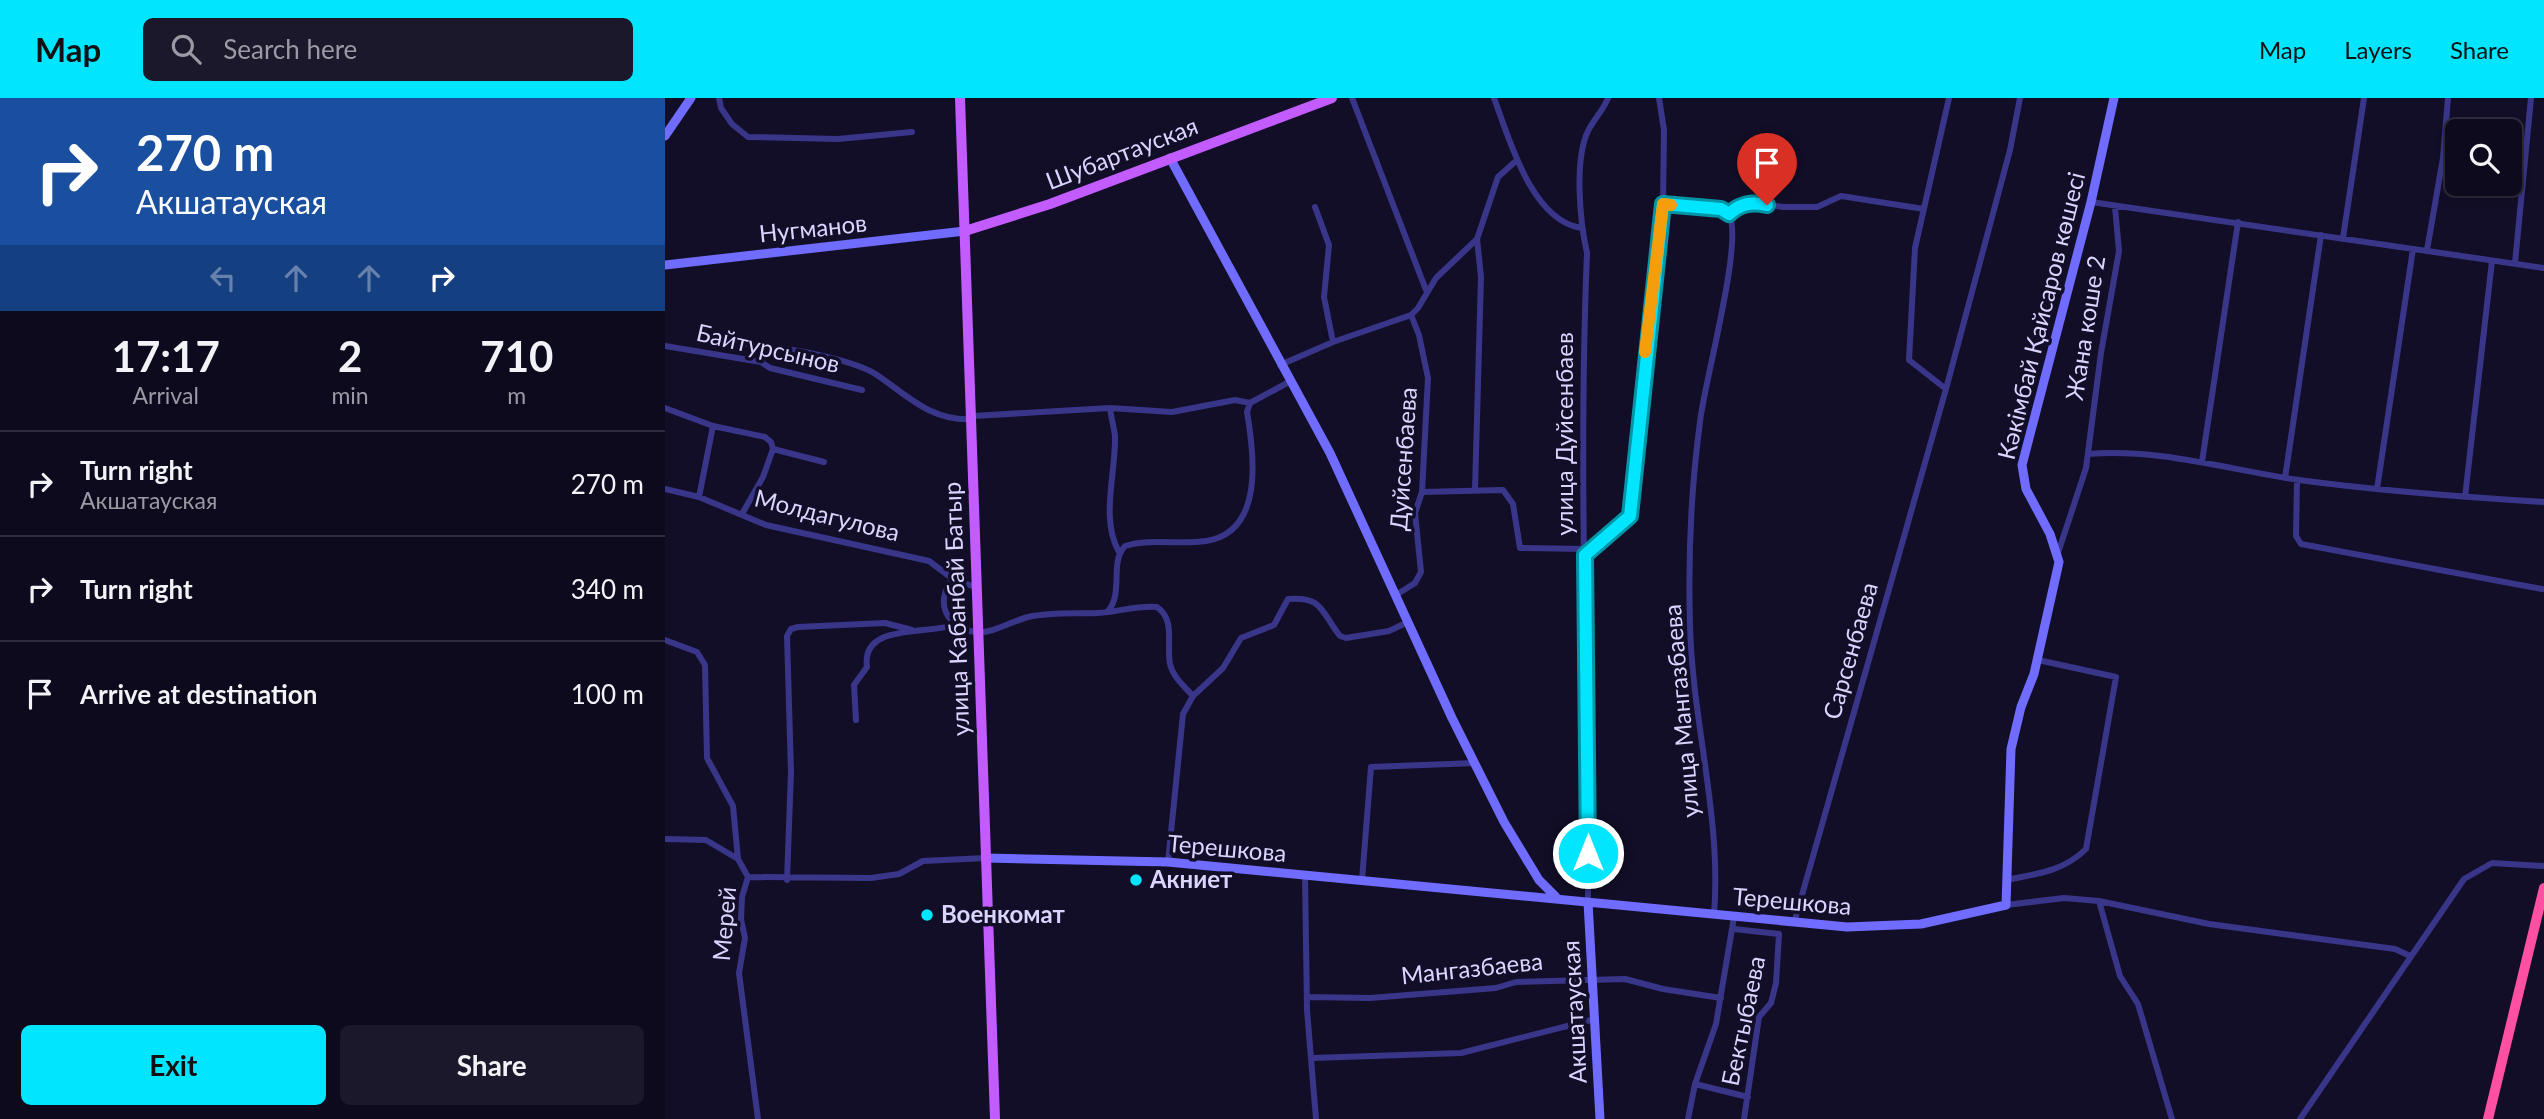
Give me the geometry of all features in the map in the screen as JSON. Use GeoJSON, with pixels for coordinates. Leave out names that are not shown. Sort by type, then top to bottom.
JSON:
{"type":"FeatureCollection","features":[{"type":"Feature","properties":{"kind":"highway"},"geometry":{"type":"LineString","coordinates":[[2488,1119],[2544,888]]}},
{"type":"Feature","properties":{"kind":"main road","name":"улица Кабанбай Батыр"},"geometry":{"type":"LineString","coordinates":[[960,98],[995,1119]]}},
{"type":"Feature","properties":{"kind":"main road","name":"Шубартауская"},"geometry":{"type":"LineString","coordinates":[[965,231],[1050,204],[1332,98]]}},
{"type":"Feature","properties":{"kind":"street"},"geometry":{"type":"LineString","coordinates":[[665,136],[668,125],[691,98]]}},
{"type":"Feature","properties":{"kind":"street"},"geometry":{"type":"LineString","coordinates":[[719,98],[721,108],[732,124],[748,137],[838,139],[912,132]]}},
{"type":"Feature","properties":{"kind":"street"},"geometry":{"type":"LineString","coordinates":[[1352,98],[1426,290]]}},
{"type":"Feature","properties":{"kind":"street"},"geometry":{"type":"LineString","coordinates":[[1495,98],[1517,160],[1538,201],[1581,228]]}},
{"type":"Feature","properties":{"kind":"street","name":"улица Дуйсенбаев"},"geometry":{"type":"LineString","coordinates":[[1588,902],[1582,379],[1587,253],[1581,228],[1584,144],[1589,130],[1601,116],[1608,98]]}},
{"type":"Feature","properties":{"kind":"street"},"geometry":{"type":"LineString","coordinates":[[1422,492],[1503,490],[1508,496],[1520,548],[1585,552],[1630,516],[1663,204],[1664,130],[1659,98]]}},
{"type":"Feature","properties":{"kind":"street"},"geometry":{"type":"LineString","coordinates":[[1946,389],[1909,360],[1915,248],[1949,98]]}},
{"type":"Feature","properties":{"kind":"street","name":"Сарсенбаева"},"geometry":{"type":"LineString","coordinates":[[1794,923],[1946,389],[2010,150],[2020,98]]}},
{"type":"Feature","properties":{"kind":"street","name":"Кәкімбай Қайсаров көшесі"},"geometry":{"type":"LineString","coordinates":[[2058,553],[2026,489],[2022,466],[2091,202],[2114,98]]}},
{"type":"Feature","properties":{"kind":"street"},"geometry":{"type":"LineString","coordinates":[[2343,238],[2364,98]]}},
{"type":"Feature","properties":{"kind":"street"},"geometry":{"type":"LineString","coordinates":[[2427,250],[2444,158],[2448,98]]}},
{"type":"Feature","properties":{"kind":"street"},"geometry":{"type":"LineString","coordinates":[[2515,263],[2531,98]]}},
{"type":"Feature","properties":{"kind":"street"},"geometry":{"type":"LineString","coordinates":[[1170,158],[1357,509],[1475,763],[1520,850],[1539,880],[1556,897]]}},
{"type":"Feature","properties":{"kind":"street"},"geometry":{"type":"LineString","coordinates":[[1475,489],[1481,277],[1477,240],[1498,177],[1517,160]]}},
{"type":"Feature","properties":{"kind":"street"},"geometry":{"type":"LineString","coordinates":[[1663,204],[1721,209],[1729,214],[1751,202],[1783,207],[1817,206],[1841,196],[1924,209]]}},
{"type":"Feature","properties":{"kind":"street"},"geometry":{"type":"LineString","coordinates":[[2091,202],[2544,268]]}},
{"type":"Feature","properties":{"kind":"street"},"geometry":{"type":"LineString","coordinates":[[1315,207],[1329,245],[1324,297],[1333,342]]}},
{"type":"Feature","properties":{"kind":"street","name":"Жана коше 2"},"geometry":{"type":"LineString","coordinates":[[2058,553],[2086,468],[2101,353],[2119,251],[2115,207]]}},
{"type":"Feature","properties":{"kind":"street","name":"улица Мангазбаева"},"geometry":{"type":"LineString","coordinates":[[1714,915],[1710,796],[1705,776],[1690,624],[1690,544],[1692,483],[1702,401],[1729,270],[1734,223],[1729,214]]}},
{"type":"Feature","properties":{"kind":"street"},"geometry":{"type":"LineString","coordinates":[[2202,462],[2238,222]]}},
{"type":"Feature","properties":{"kind":"street","name":"Нугманов"},"geometry":{"type":"LineString","coordinates":[[665,265],[965,231]]}},
{"type":"Feature","properties":{"kind":"street"},"geometry":{"type":"LineString","coordinates":[[2285,478],[2321,235]]}},
{"type":"Feature","properties":{"kind":"street"},"geometry":{"type":"LineString","coordinates":[[1280,365],[1333,342],[1411,315],[1418,309],[1426,290],[1477,240]]}},
{"type":"Feature","properties":{"kind":"street"},"geometry":{"type":"LineString","coordinates":[[2377,489],[2413,248]]}},
{"type":"Feature","properties":{"kind":"street"},"geometry":{"type":"LineString","coordinates":[[2465,498],[2492,261]]}},
{"type":"Feature","properties":{"kind":"street","name":"Дуйсенбаева"},"geometry":{"type":"LineString","coordinates":[[1396,595],[1415,583],[1421,572],[1415,513],[1422,492],[1428,378],[1419,335],[1411,315]]}},
{"type":"Feature","properties":{"kind":"street"},"geometry":{"type":"LineString","coordinates":[[733,341],[804,352],[875,373],[904,398],[946,418],[1110,408],[1172,412],[1235,400],[1250,403],[1289,382]]}},
{"type":"Feature","properties":{"kind":"street","name":"Байтурсынов"},"geometry":{"type":"LineString","coordinates":[[665,346],[761,362],[769,368],[862,390]]}},
{"type":"Feature","properties":{"kind":"street"},"geometry":{"type":"LineString","coordinates":[[761,362],[771,349]]}},
{"type":"Feature","properties":{"kind":"street"},"geometry":{"type":"LineString","coordinates":[[1119,552],[1125,546],[1135,543],[1208,541],[1236,525],[1246,513],[1254,468],[1247,412],[1250,403]]}},
{"type":"Feature","properties":{"kind":"street"},"geometry":{"type":"LineString","coordinates":[[665,408],[713,426],[765,437],[771,442],[773,449],[763,477],[742,514]]}},
{"type":"Feature","properties":{"kind":"street"},"geometry":{"type":"LineString","coordinates":[[1108,611],[1116,602],[1119,552],[1112,540],[1109,519],[1115,434],[1110,408]]}},
{"type":"Feature","properties":{"kind":"street"},"geometry":{"type":"LineString","coordinates":[[699,497],[713,426]]}},
{"type":"Feature","properties":{"kind":"street"},"geometry":{"type":"LineString","coordinates":[[773,449],[824,462]]}},
{"type":"Feature","properties":{"kind":"street"},"geometry":{"type":"LineString","coordinates":[[2088,454],[2109,453],[2202,462],[2297,480],[2377,489],[2465,498],[2544,502]]}},
{"type":"Feature","properties":{"kind":"street"},"geometry":{"type":"LineString","coordinates":[[2297,480],[2296,536],[2301,544],[2542,589]]}},
{"type":"Feature","properties":{"kind":"street","name":"Молдагулова"},"geometry":{"type":"LineString","coordinates":[[665,489],[699,497],[766,525],[929,561],[953,579],[975,587]]}},
{"type":"Feature","properties":{"kind":"street"},"geometry":{"type":"LineString","coordinates":[[2005,905],[2010,758],[2021,707],[2038,660],[2058,553]]}},
{"type":"Feature","properties":{"kind":"street"},"geometry":{"type":"LineString","coordinates":[[953,579],[942,597],[944,612],[954,625],[977,633],[1024,618],[1056,612],[1108,611],[1146,606],[1164,611],[1169,629],[1170,663],[1175,676],[1193,696]]}},
{"type":"Feature","properties":{"kind":"street"},"geometry":{"type":"LineString","coordinates":[[1168,862],[1183,715],[1193,696],[1223,668],[1241,638],[1273,625],[1288,599],[1310,600],[1319,604],[1339,636],[1346,638],[1389,631],[1409,622]]}},
{"type":"Feature","properties":{"kind":"street"},"geometry":{"type":"LineString","coordinates":[[787,880],[791,772],[787,636],[791,629],[798,627],[885,623],[912,630]]}},
{"type":"Feature","properties":{"kind":"street"},"geometry":{"type":"LineString","coordinates":[[856,720],[854,685],[867,667],[865,657],[872,643],[882,637],[912,630],[940,630],[954,625]]}},
{"type":"Feature","properties":{"kind":"street","name":"Мерей"},"geometry":{"type":"LineString","coordinates":[[665,640],[697,652],[705,665],[707,758],[733,806],[738,859],[748,877],[742,897],[741,919],[745,938],[739,973],[758,1119]]}},
{"type":"Feature","properties":{"kind":"street"},"geometry":{"type":"LineString","coordinates":[[2006,880],[2058,869],[2074,861],[2086,849],[2116,677],[2038,660]]}},
{"type":"Feature","properties":{"kind":"street"},"geometry":{"type":"LineString","coordinates":[[1362,880],[1371,767],[1378,764],[1475,763]]}},
{"type":"Feature","properties":{"kind":"street"},"geometry":{"type":"LineString","coordinates":[[665,839],[706,840],[738,859]]}},
{"type":"Feature","properties":{"kind":"street"},"geometry":{"type":"LineString","coordinates":[[748,877],[787,880],[871,878],[899,874],[923,862],[986,858]]}},
{"type":"Feature","properties":{"kind":"street","name":"Терешкова"},"geometry":{"type":"LineString","coordinates":[[986,858],[1168,862],[1556,897],[1794,923],[1888,927],[2005,905],[2064,898],[2099,901],[2210,924],[2395,949],[2410,956]]}},
{"type":"Feature","properties":{"kind":"street"},"geometry":{"type":"LineString","coordinates":[[2300,1119],[2464,879],[2480,868],[2503,862],[2544,866]]}},
{"type":"Feature","properties":{"kind":"street"},"geometry":{"type":"LineString","coordinates":[[1305,875],[1309,1045],[1313,1058],[1316,1119]]}},
{"type":"Feature","properties":{"kind":"street"},"geometry":{"type":"LineString","coordinates":[[2099,901],[2120,976],[2138,1004],[2172,1119]]}},
{"type":"Feature","properties":{"kind":"street","name":"Акшатауская"},"geometry":{"type":"LineString","coordinates":[[1588,902],[1600,1119]]}},
{"type":"Feature","properties":{"kind":"street"},"geometry":{"type":"LineString","coordinates":[[1688,1119],[1695,1084],[1716,1024],[1734,917]]}},
{"type":"Feature","properties":{"kind":"street","name":"Бектыбаева"},"geometry":{"type":"LineString","coordinates":[[1734,929],[1779,934],[1776,983],[1771,1003],[1759,1017],[1744,1119]]}},
{"type":"Feature","properties":{"kind":"street","name":"Мангазбаева"},"geometry":{"type":"LineString","coordinates":[[1308,997],[1370,998],[1496,988],[1516,982],[1625,979],[1663,989],[1721,998]]}},
{"type":"Feature","properties":{"kind":"street"},"geometry":{"type":"LineString","coordinates":[[1313,1058],[1461,1053],[1595,1019]]}},
{"type":"Feature","properties":{"kind":"street"},"geometry":{"type":"LineString","coordinates":[[1695,1084],[1748,1097]]}},
{"type":"Feature","properties":{"kind":"slow traffic"},"geometry":{"type":"LineString","coordinates":[[1645,352],[1663,204],[1671,205]]}},
{"type":"Feature","properties":{"kind":"place","name":"Акниет"},"geometry":{"type":"Point","coordinates":[1136,880]}},
{"type":"Feature","properties":{"kind":"place","name":"Военкомат"},"geometry":{"type":"Point","coordinates":[927,915]}},
{"type":"Feature","properties":{"kind":"route"},"geometry":{"type":"LineString","coordinates":[[1588,853],[1585,555],[1592,553],[1630,516],[1649,313],[1663,204],[1721,209],[1729,214],[1751,202],[1767,205]]}}]}
